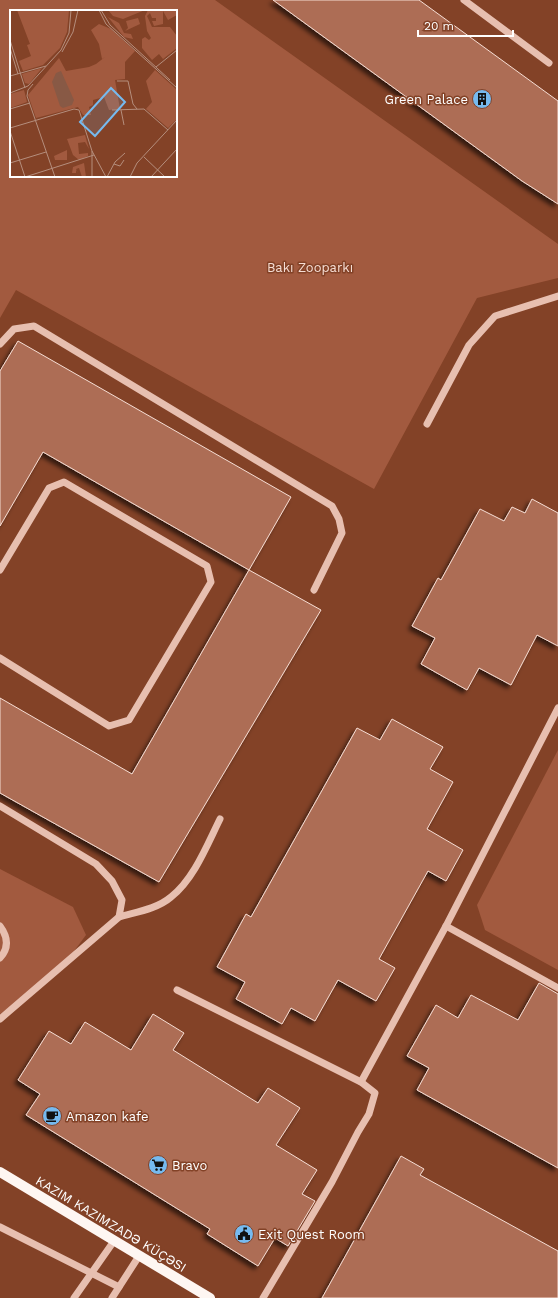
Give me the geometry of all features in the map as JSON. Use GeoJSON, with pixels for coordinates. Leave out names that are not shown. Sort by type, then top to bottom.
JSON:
{"type":"FeatureCollection","features":[{"type":"Feature","properties":{"kind":"main road"},"geometry":{"type":"LineString","coordinates":[[0,1172],[210,1298]]}},
{"type":"Feature","properties":{"kind":"street"},"geometry":{"type":"LineString","coordinates":[[464,0],[549,63]]}},
{"type":"Feature","properties":{"kind":"street"},"geometry":{"type":"LineString","coordinates":[[427,424],[469,345],[495,316],[558,296]]}},
{"type":"Feature","properties":{"kind":"street"},"geometry":{"type":"LineString","coordinates":[[0,344],[14,329],[34,326],[332,506],[339,519],[342,533],[314,590]]}},
{"type":"Feature","properties":{"kind":"street"},"geometry":{"type":"LineString","coordinates":[[0,570],[49,488],[64,482],[207,566],[211,582],[129,720],[109,726],[0,658]]}},
{"type":"Feature","properties":{"kind":"street"},"geometry":{"type":"LineString","coordinates":[[360,1082],[446,926],[558,708]]}},
{"type":"Feature","properties":{"kind":"street"},"geometry":{"type":"LineString","coordinates":[[0,806],[96,864],[112,881],[122,900],[119,917]]}},
{"type":"Feature","properties":{"kind":"street"},"geometry":{"type":"LineString","coordinates":[[0,1019],[119,917],[147,909],[171,897],[194,871],[220,819]]}},
{"type":"Feature","properties":{"kind":"street"},"geometry":{"type":"LineString","coordinates":[[0,926],[7,938],[5,952],[0,958]]}},
{"type":"Feature","properties":{"kind":"street"},"geometry":{"type":"LineString","coordinates":[[446,926],[558,988]]}},
{"type":"Feature","properties":{"kind":"street"},"geometry":{"type":"LineString","coordinates":[[177,990],[360,1082],[375,1093],[370,1114],[358,1132],[332,1182],[263,1298]]}},
{"type":"Feature","properties":{"kind":"street"},"geometry":{"type":"LineString","coordinates":[[0,1227],[119,1287]]}},
{"type":"Feature","properties":{"kind":"street"},"geometry":{"type":"LineString","coordinates":[[74,1298],[114,1241]]}},
{"type":"Feature","properties":{"kind":"street"},"geometry":{"type":"LineString","coordinates":[[112,1298],[139,1256]]}},
{"type":"Feature","properties":{"kind":"green space","name":"Bakı Zooparkı"},"geometry":{"type":"Polygon","coordinates":[[[0,0],[215,0],[558,244],[558,278],[477,298],[374,489],[16,290],[0,318],[0,0]]]}},
{"type":"Feature","properties":{"kind":"green space"},"geometry":{"type":"Polygon","coordinates":[[[558,750],[558,970],[485,930],[477,905],[558,750]]]}},
{"type":"Feature","properties":{"kind":"green space"},"geometry":{"type":"Polygon","coordinates":[[[0,869],[73,907],[86,935],[57,974],[0,1014],[0,869]]]}},
{"type":"Feature","properties":{"kind":"building","name":"Green Palace"},"geometry":{"type":"Polygon","coordinates":[[[273,0],[419,0],[558,101],[558,204],[522,181],[273,0]]]}},
{"type":"Feature","properties":{"kind":"building"},"geometry":{"type":"Polygon","coordinates":[[[18,341],[291,497],[249,570],[43,452],[0,526],[0,371],[18,341]]]}},
{"type":"Feature","properties":{"kind":"building"},"geometry":{"type":"Polygon","coordinates":[[[532,499],[558,513],[558,646],[537,635],[511,685],[479,668],[467,690],[421,664],[435,638],[412,626],[438,578],[441,580],[480,509],[504,521],[512,507],[525,513],[532,499]]]}},
{"type":"Feature","properties":{"kind":"building"},"geometry":{"type":"Polygon","coordinates":[[[249,570],[321,610],[159,882],[0,793],[0,698],[132,774],[249,570]]]}},
{"type":"Feature","properties":{"kind":"building"},"geometry":{"type":"Polygon","coordinates":[[[392,719],[443,747],[430,769],[453,782],[427,829],[463,850],[446,881],[428,871],[379,959],[395,968],[376,1001],[338,980],[315,1021],[291,1008],[282,1024],[236,999],[245,982],[217,967],[246,914],[251,917],[357,728],[380,740],[392,719]]]}},
{"type":"Feature","properties":{"kind":"building"},"geometry":{"type":"Polygon","coordinates":[[[539,983],[558,994],[558,1168],[417,1090],[429,1068],[407,1056],[436,1005],[458,1018],[471,995],[518,1020],[539,983]]]}},
{"type":"Feature","properties":{"kind":"building"},"geometry":{"type":"Polygon","coordinates":[[[153,1014],[184,1033],[173,1050],[258,1103],[268,1088],[300,1108],[276,1145],[317,1170],[302,1194],[315,1201],[288,1246],[275,1238],[258,1266],[207,1234],[210,1229],[26,1115],[40,1094],[18,1080],[49,1031],[71,1044],[85,1022],[131,1050],[153,1014]]]}},
{"type":"Feature","properties":{"kind":"building"},"geometry":{"type":"Polygon","coordinates":[[[401,1156],[424,1169],[420,1175],[558,1251],[558,1298],[322,1298],[401,1156]]]}},
{"type":"Feature","properties":{"kind":"place","name":"Green Palace"},"geometry":{"type":"Point","coordinates":[482,99]}},
{"type":"Feature","properties":{"kind":"place","name":"Amazon kafe"},"geometry":{"type":"Point","coordinates":[52,1116]}},
{"type":"Feature","properties":{"kind":"place","name":"Bravo"},"geometry":{"type":"Point","coordinates":[158,1165]}},
{"type":"Feature","properties":{"kind":"place","name":"Exit Quest Room"},"geometry":{"type":"Point","coordinates":[244,1234]}}]}
